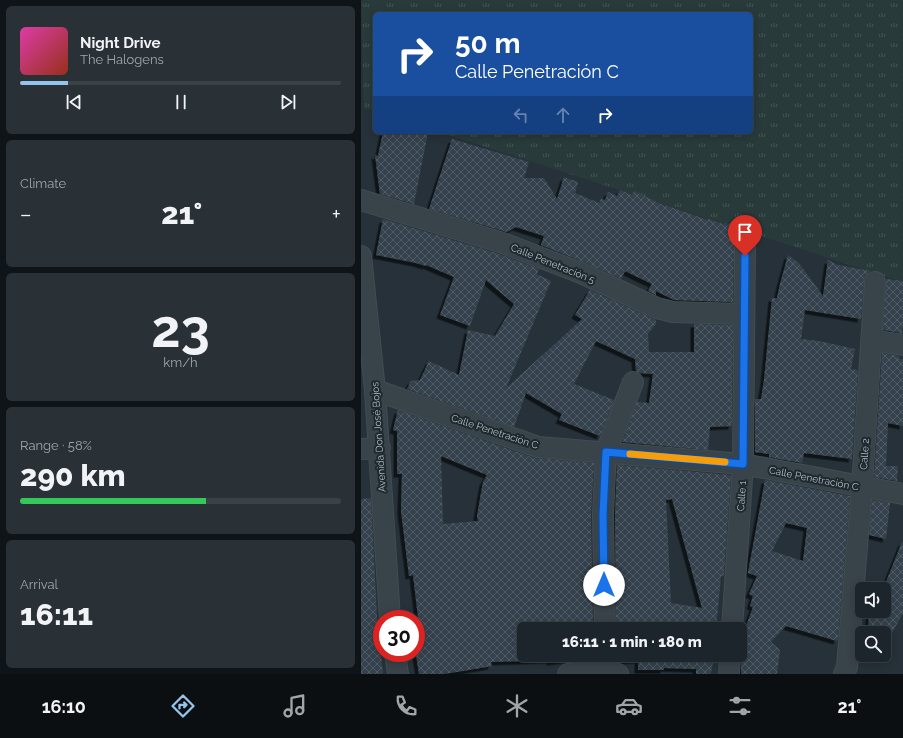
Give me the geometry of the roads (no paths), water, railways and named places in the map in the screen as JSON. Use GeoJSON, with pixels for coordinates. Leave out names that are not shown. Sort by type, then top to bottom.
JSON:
{"type":"FeatureCollection","features":[{"type":"Feature","properties":{"kind":"street","name":"Calle Penetración 5"},"geometry":{"type":"LineString","coordinates":[[361,200],[500,242],[581,272],[657,308],[673,312],[744,314]]}},
{"type":"Feature","properties":{"kind":"street","name":"Calle 1"},"geometry":{"type":"LineString","coordinates":[[732,622],[743,464],[745,242]]}},
{"type":"Feature","properties":{"kind":"street","name":"Avenida Don José Bojos"},"geometry":{"type":"LineString","coordinates":[[361,256],[375,390],[370,449],[389,610]]}},
{"type":"Feature","properties":{"kind":"street","name":"Calle 2"},"geometry":{"type":"LineString","coordinates":[[845,674],[847,667],[862,487],[875,282]]}},
{"type":"Feature","properties":{"kind":"street"},"geometry":{"type":"LineString","coordinates":[[872,340],[903,345]]}},
{"type":"Feature","properties":{"kind":"street"},"geometry":{"type":"LineString","coordinates":[[605,622],[603,515],[606,452],[633,382]]}},
{"type":"Feature","properties":{"kind":"street","name":"Calle Penetración C"},"geometry":{"type":"LineString","coordinates":[[375,390],[537,446],[743,464],[903,494]]}},
{"type":"Feature","properties":{"kind":"street"},"geometry":{"type":"LineString","coordinates":[[396,662],[398,674]]}},
{"type":"Feature","properties":{"kind":"street"},"geometry":{"type":"LineString","coordinates":[[729,674],[730,662]]}},
{"type":"Feature","properties":{"kind":"street"},"geometry":{"type":"LineString","coordinates":[[568,674],[611,666]]}}]}
